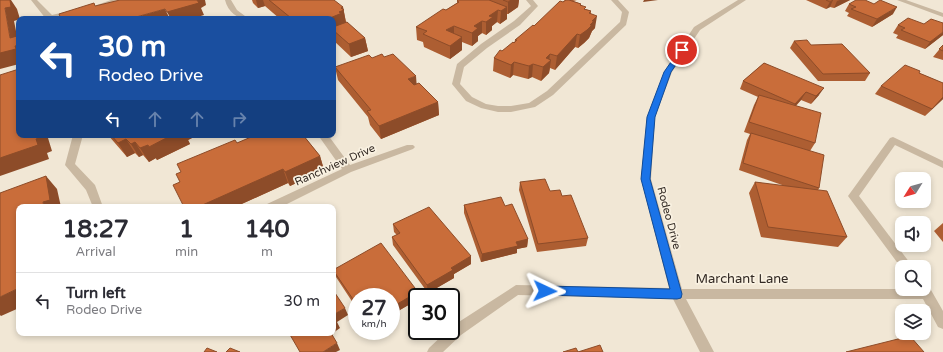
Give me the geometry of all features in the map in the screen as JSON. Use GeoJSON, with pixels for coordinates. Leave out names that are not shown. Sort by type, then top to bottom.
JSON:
{"type":"FeatureCollection","features":[{"type":"Feature","properties":{"kind":"street"},"geometry":{"type":"LineString","coordinates":[[34,0],[48,16]]}},
{"type":"Feature","properties":{"kind":"street"},"geometry":{"type":"LineString","coordinates":[[89,8],[119,0]]}},
{"type":"Feature","properties":{"kind":"street"},"geometry":{"type":"LineString","coordinates":[[228,0],[230,6],[240,16]]}},
{"type":"Feature","properties":{"kind":"street"},"geometry":{"type":"LineString","coordinates":[[529,0],[535,6],[518,24],[484,46],[460,66],[456,84],[469,99],[484,106],[498,109],[511,109],[532,105],[550,93],[623,23],[626,12],[614,0]]}},
{"type":"Feature","properties":{"kind":"street","name":"Rodeo Drive"},"geometry":{"type":"LineString","coordinates":[[707,352],[677,294],[646,179],[651,117],[668,72],[697,29],[743,0]]}},
{"type":"Feature","properties":{"kind":"street"},"geometry":{"type":"LineString","coordinates":[[900,0],[943,15]]}},
{"type":"Feature","properties":{"kind":"street"},"geometry":{"type":"LineString","coordinates":[[58,16],[81,10]]}},
{"type":"Feature","properties":{"kind":"street"},"geometry":{"type":"LineString","coordinates":[[77,138],[70,165],[91,188],[97,204]]}},
{"type":"Feature","properties":{"kind":"street"},"geometry":{"type":"LineString","coordinates":[[326,138],[348,170]]}},
{"type":"Feature","properties":{"kind":"street"},"geometry":{"type":"LineString","coordinates":[[902,260],[853,196],[893,140],[943,165]]}},
{"type":"Feature","properties":{"kind":"street","name":"Ranchview Drive"},"geometry":{"type":"LineString","coordinates":[[278,204],[348,170],[410,147]]}},
{"type":"Feature","properties":{"kind":"street","name":"Marchant Lane"},"geometry":{"type":"LineString","coordinates":[[434,352],[456,331],[516,290],[677,294],[895,291]]}},
{"type":"Feature","properties":{"kind":"street"},"geometry":{"type":"LineString","coordinates":[[928,296],[943,324]]}},
{"type":"Feature","properties":{"kind":"building"},"geometry":{"type":"Polygon","coordinates":[[[0,0],[10,0],[11,7],[5,8],[10,38],[16,36],[16,49],[0,53],[0,0]]]}},
{"type":"Feature","properties":{"kind":"building"},"geometry":{"type":"Polygon","coordinates":[[[120,0],[197,0],[199,3],[167,12],[165,9],[140,16],[60,16],[59,14],[94,3],[95,6],[120,0]]]}},
{"type":"Feature","properties":{"kind":"building"},"geometry":{"type":"Polygon","coordinates":[[[269,0],[334,0],[343,7],[341,8],[344,10],[339,12],[342,13],[335,16],[289,16],[269,0]]]}},
{"type":"Feature","properties":{"kind":"building"},"geometry":{"type":"Polygon","coordinates":[[[489,0],[507,7],[501,11],[498,10],[489,16],[493,17],[486,22],[482,21],[474,26],[478,28],[472,33],[454,26],[446,30],[462,37],[450,46],[423,34],[427,31],[416,27],[443,9],[446,10],[459,2],[457,1],[489,0]]]}},
{"type":"Feature","properties":{"kind":"building"},"geometry":{"type":"Polygon","coordinates":[[[566,0],[581,4],[580,5],[586,7],[584,9],[591,11],[589,13],[597,16],[587,30],[580,35],[577,34],[557,56],[550,54],[546,58],[551,60],[543,67],[533,64],[529,66],[514,62],[511,65],[494,58],[500,50],[502,51],[513,42],[514,43],[517,40],[515,40],[533,25],[534,26],[560,1],[563,2],[566,0]]]}},
{"type":"Feature","properties":{"kind":"building"},"geometry":{"type":"Polygon","coordinates":[[[856,0],[865,0],[874,4],[880,0],[897,7],[877,19],[851,9],[856,7],[849,4],[856,0]]]}},
{"type":"Feature","properties":{"kind":"building"},"geometry":{"type":"Polygon","coordinates":[[[908,18],[924,24],[931,19],[943,23],[943,32],[930,42],[901,30],[905,28],[898,25],[908,18]]]}},
{"type":"Feature","properties":{"kind":"building"},"geometry":{"type":"Polygon","coordinates":[[[347,22],[365,38],[349,44],[336,33],[336,26],[347,22]]]}},
{"type":"Feature","properties":{"kind":"building"},"geometry":{"type":"Polygon","coordinates":[[[807,40],[811,45],[842,44],[870,73],[823,74],[794,41],[807,40]]]}},
{"type":"Feature","properties":{"kind":"building"},"geometry":{"type":"Polygon","coordinates":[[[943,45],[943,51],[939,49],[943,45]]]}},
{"type":"Feature","properties":{"kind":"building"},"geometry":{"type":"Polygon","coordinates":[[[382,54],[384,57],[393,54],[416,76],[408,79],[414,85],[419,83],[438,102],[379,126],[367,111],[371,110],[336,68],[336,67],[369,55],[372,58],[382,54]]]}},
{"type":"Feature","properties":{"kind":"building"},"geometry":{"type":"Polygon","coordinates":[[[764,63],[824,88],[816,96],[806,92],[795,104],[743,81],[764,63]]]}},
{"type":"Feature","properties":{"kind":"building"},"geometry":{"type":"Polygon","coordinates":[[[905,65],[920,71],[919,73],[943,83],[943,97],[932,109],[881,86],[905,65]]]}},
{"type":"Feature","properties":{"kind":"building"},"geometry":{"type":"Polygon","coordinates":[[[16,70],[16,138],[38,138],[36,139],[38,145],[0,158],[0,75],[16,70]]]}},
{"type":"Feature","properties":{"kind":"building"},"geometry":{"type":"Polygon","coordinates":[[[759,95],[821,113],[815,143],[749,122],[759,95]]]}},
{"type":"Feature","properties":{"kind":"building"},"geometry":{"type":"Polygon","coordinates":[[[751,133],[824,155],[819,188],[743,163],[751,133]]]}},
{"type":"Feature","properties":{"kind":"building"},"geometry":{"type":"Polygon","coordinates":[[[114,138],[166,138],[149,147],[148,145],[140,148],[135,142],[131,144],[126,139],[118,143],[114,138]]]}},
{"type":"Feature","properties":{"kind":"building"},"geometry":{"type":"Polygon","coordinates":[[[249,138],[305,138],[320,156],[285,172],[283,169],[205,204],[182,204],[173,185],[180,182],[176,174],[181,172],[177,164],[235,140],[237,143],[249,138]]]}},
{"type":"Feature","properties":{"kind":"building"},"geometry":{"type":"Polygon","coordinates":[[[46,176],[50,200],[43,202],[43,204],[16,204],[16,289],[0,297],[0,193],[46,176]]]}},
{"type":"Feature","properties":{"kind":"building"},"geometry":{"type":"Polygon","coordinates":[[[545,179],[550,191],[560,190],[562,196],[571,195],[588,238],[538,244],[520,182],[545,179]]]}},
{"type":"Feature","properties":{"kind":"building"},"geometry":{"type":"Polygon","coordinates":[[[755,182],[827,191],[847,237],[768,227],[755,182]]]}},
{"type":"Feature","properties":{"kind":"building"},"geometry":{"type":"Polygon","coordinates":[[[501,197],[505,206],[512,204],[528,239],[516,242],[518,246],[482,254],[464,205],[501,197]]]}},
{"type":"Feature","properties":{"kind":"building"},"geometry":{"type":"Polygon","coordinates":[[[429,207],[471,256],[451,268],[453,270],[427,285],[392,237],[400,233],[393,224],[429,207]]]}},
{"type":"Feature","properties":{"kind":"building"},"geometry":{"type":"Polygon","coordinates":[[[381,243],[415,288],[408,288],[408,298],[400,302],[400,288],[348,288],[348,292],[336,274],[336,268],[381,243]]]}},
{"type":"Feature","properties":{"kind":"building"},"geometry":{"type":"Polygon","coordinates":[[[336,294],[345,308],[336,313],[336,294]]]}},
{"type":"Feature","properties":{"kind":"building"},"geometry":{"type":"Polygon","coordinates":[[[291,336],[333,336],[337,343],[323,352],[300,352],[291,336]]]}},
{"type":"Feature","properties":{"kind":"building"},"geometry":{"type":"Polygon","coordinates":[[[895,340],[914,340],[924,352],[846,352],[895,340]]]}},
{"type":"Feature","properties":{"kind":"building"},"geometry":{"type":"Polygon","coordinates":[[[600,345],[603,352],[578,352],[600,345]]]}},
{"type":"Feature","properties":{"kind":"building"},"geometry":{"type":"Polygon","coordinates":[[[207,348],[217,352],[204,352],[207,348]]]}},
{"type":"Feature","properties":{"kind":"building"},"geometry":{"type":"Polygon","coordinates":[[[230,348],[240,352],[226,352],[230,348]]]}},
{"type":"Feature","properties":{"kind":"building"},"geometry":{"type":"Polygon","coordinates":[[[576,348],[578,352],[563,352],[576,348]]]}},
{"type":"Feature","properties":{"kind":"route"},"geometry":{"type":"LineString","coordinates":[[545,291],[677,294],[646,179],[651,117],[668,72],[682,50]]}}]}
